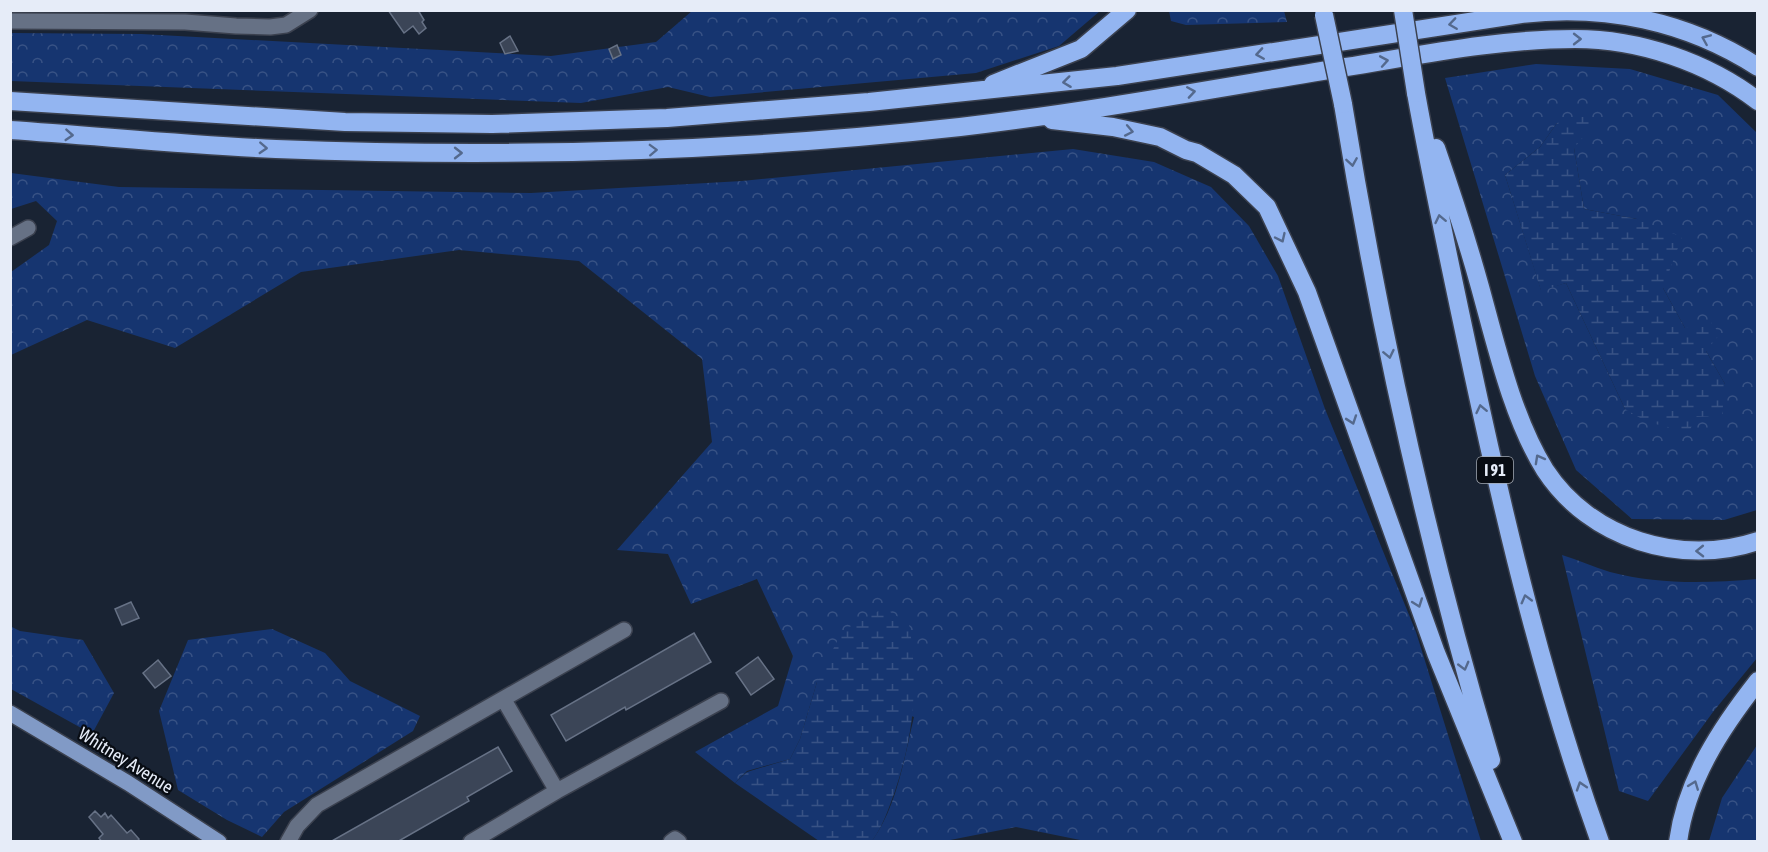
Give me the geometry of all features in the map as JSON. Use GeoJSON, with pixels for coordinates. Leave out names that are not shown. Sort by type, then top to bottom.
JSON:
{"type":"FeatureCollection","features":[{"type":"Feature","properties":{"kind":"highway"},"geometry":{"type":"LineString","coordinates":[[972,92],[1081,49],[1127,10]]}},
{"type":"Feature","properties":{"kind":"highway","name":"I 91"},"geometry":{"type":"LineString","coordinates":[[1402,10],[1446,244],[1511,541],[1546,672],[1600,842]]}},
{"type":"Feature","properties":{"kind":"highway"},"geometry":{"type":"LineString","coordinates":[[10,100],[281,119],[398,123],[492,124],[667,118],[972,92],[1138,73],[1521,14],[1569,10],[1612,13],[1666,25],[1721,46],[1758,67]]}},
{"type":"Feature","properties":{"kind":"highway"},"geometry":{"type":"LineString","coordinates":[[1323,13],[1343,104],[1371,270],[1416,480],[1474,702],[1515,842]]}},
{"type":"Feature","properties":{"kind":"highway"},"geometry":{"type":"LineString","coordinates":[[10,130],[274,148],[431,153],[574,153],[770,144],[1030,118],[1427,53],[1571,39],[1619,43],[1668,55],[1725,79],[1758,100]]}},
{"type":"Feature","properties":{"kind":"highway"},"geometry":{"type":"LineString","coordinates":[[1416,93],[1465,233],[1493,335],[1518,410],[1538,458],[1552,480],[1570,500],[1593,518],[1621,534],[1651,545],[1704,552],[1758,541]]}},
{"type":"Feature","properties":{"kind":"highway"},"geometry":{"type":"LineString","coordinates":[[1030,118],[1113,128],[1160,137],[1197,153],[1234,175],[1267,207],[1307,292],[1436,654],[1515,842]]}},
{"type":"Feature","properties":{"kind":"highway"},"geometry":{"type":"LineString","coordinates":[[1678,842],[1685,809],[1705,759],[1758,681]]}},
{"type":"Feature","properties":{"kind":"main road","name":"Whitney Avenue"},"geometry":{"type":"LineString","coordinates":[[10,713],[128,783],[219,842]]}},
{"type":"Feature","properties":{"kind":"street"},"geometry":{"type":"LineString","coordinates":[[10,21],[185,22],[270,27],[286,25],[310,10]]}},
{"type":"Feature","properties":{"kind":"street"},"geometry":{"type":"LineString","coordinates":[[10,238],[28,228]]}},
{"type":"Feature","properties":{"kind":"street"},"geometry":{"type":"LineString","coordinates":[[288,842],[297,826],[316,805],[624,630]]}},
{"type":"Feature","properties":{"kind":"street"},"geometry":{"type":"LineString","coordinates":[[504,700],[557,791]]}},
{"type":"Feature","properties":{"kind":"street"},"geometry":{"type":"LineString","coordinates":[[471,842],[557,791],[721,701]]}},
{"type":"Feature","properties":{"kind":"street"},"geometry":{"type":"LineString","coordinates":[[671,842],[675,839],[679,842]]}},
{"type":"Feature","properties":{"kind":"green space"},"geometry":{"type":"Polygon","coordinates":[[[692,11],[1100,11],[1059,46],[976,73],[710,97],[668,87],[581,103],[11,81],[11,33],[141,34],[551,56],[656,42],[692,11]]]}},
{"type":"Feature","properties":{"kind":"green space"},"geometry":{"type":"Polygon","coordinates":[[[1169,11],[1284,11],[1287,22],[1186,25],[1171,21],[1169,11]]]}},
{"type":"Feature","properties":{"kind":"green space"},"geometry":{"type":"Polygon","coordinates":[[[1536,64],[1630,69],[1718,95],[1757,133],[1757,510],[1724,520],[1632,519],[1576,470],[1535,376],[1445,78],[1536,64]],[[1557,123],[1540,147],[1505,175],[1541,290],[1566,283],[1625,409],[1696,417],[1725,384],[1706,351],[1685,328],[1663,288],[1637,219],[1584,209],[1574,148],[1557,123]]]}},
{"type":"Feature","properties":{"kind":"green space"},"geometry":{"type":"Polygon","coordinates":[[[1583,114],[1595,123],[1574,148],[1584,209],[1637,219],[1682,237],[1663,288],[1685,328],[1710,321],[1720,334],[1706,351],[1725,384],[1722,416],[1696,417],[1689,432],[1647,422],[1625,409],[1566,283],[1541,291],[1505,175],[1540,147],[1557,123],[1583,114]]]}},
{"type":"Feature","properties":{"kind":"green space"},"geometry":{"type":"Polygon","coordinates":[[[1073,149],[1154,162],[1211,187],[1249,226],[1278,276],[1325,409],[1416,632],[1481,841],[1090,842],[1016,827],[945,841],[872,841],[894,797],[914,717],[817,682],[800,739],[790,759],[747,771],[735,783],[695,752],[778,706],[793,656],[757,579],[691,604],[668,554],[617,550],[712,442],[702,359],[579,261],[459,250],[301,272],[175,348],[87,320],[11,355],[11,272],[49,245],[57,221],[36,201],[11,209],[11,173],[119,187],[531,193],[742,181],[1073,149]]]}},
{"type":"Feature","properties":{"kind":"green space"},"geometry":{"type":"Polygon","coordinates":[[[1562,555],[1610,572],[1647,579],[1702,582],[1757,579],[1757,658],[1713,712],[1648,801],[1619,791],[1562,555]]]}},
{"type":"Feature","properties":{"kind":"green space"},"geometry":{"type":"Polygon","coordinates":[[[884,608],[909,624],[914,688],[907,749],[885,818],[872,841],[819,841],[735,783],[747,772],[790,759],[800,739],[817,682],[842,631],[884,608]]]}},
{"type":"Feature","properties":{"kind":"green space"},"geometry":{"type":"Polygon","coordinates":[[[10,626],[20,631],[83,640],[114,693],[92,734],[11,689],[10,626]]]}},
{"type":"Feature","properties":{"kind":"green space"},"geometry":{"type":"Polygon","coordinates":[[[272,629],[325,653],[350,681],[420,716],[413,731],[284,812],[262,837],[227,820],[178,790],[159,711],[188,640],[272,629]]]}},
{"type":"Feature","properties":{"kind":"green space"},"geometry":{"type":"Polygon","coordinates":[[[1757,745],[1757,841],[1709,841],[1722,798],[1757,745]]]}},
{"type":"Feature","properties":{"kind":"building"},"geometry":{"type":"Polygon","coordinates":[[[388,10],[418,10],[426,28],[419,34],[413,26],[404,33],[388,10]]]}},
{"type":"Feature","properties":{"kind":"building"},"geometry":{"type":"Polygon","coordinates":[[[510,36],[518,51],[505,54],[500,43],[510,36]]]}},
{"type":"Feature","properties":{"kind":"building"},"geometry":{"type":"Polygon","coordinates":[[[617,45],[621,55],[613,59],[609,49],[617,45]]]}},
{"type":"Feature","properties":{"kind":"building"},"geometry":{"type":"Polygon","coordinates":[[[131,602],[139,618],[122,625],[115,609],[131,602]]]}},
{"type":"Feature","properties":{"kind":"building"},"geometry":{"type":"Polygon","coordinates":[[[694,633],[711,662],[566,741],[551,715],[694,633]]]}},
{"type":"Feature","properties":{"kind":"building"},"geometry":{"type":"Polygon","coordinates":[[[758,657],[774,679],[751,695],[736,673],[758,657]]]}},
{"type":"Feature","properties":{"kind":"building"},"geometry":{"type":"Polygon","coordinates":[[[158,660],[171,676],[155,688],[143,673],[158,660]]]}},
{"type":"Feature","properties":{"kind":"building"},"geometry":{"type":"Polygon","coordinates":[[[498,747],[512,771],[467,797],[469,801],[397,842],[330,842],[498,747]]]}},
{"type":"Feature","properties":{"kind":"building"},"geometry":{"type":"Polygon","coordinates":[[[95,811],[101,817],[105,813],[108,818],[111,815],[127,833],[131,830],[139,839],[137,842],[102,842],[99,838],[103,834],[89,817],[95,811]]]}}]}
